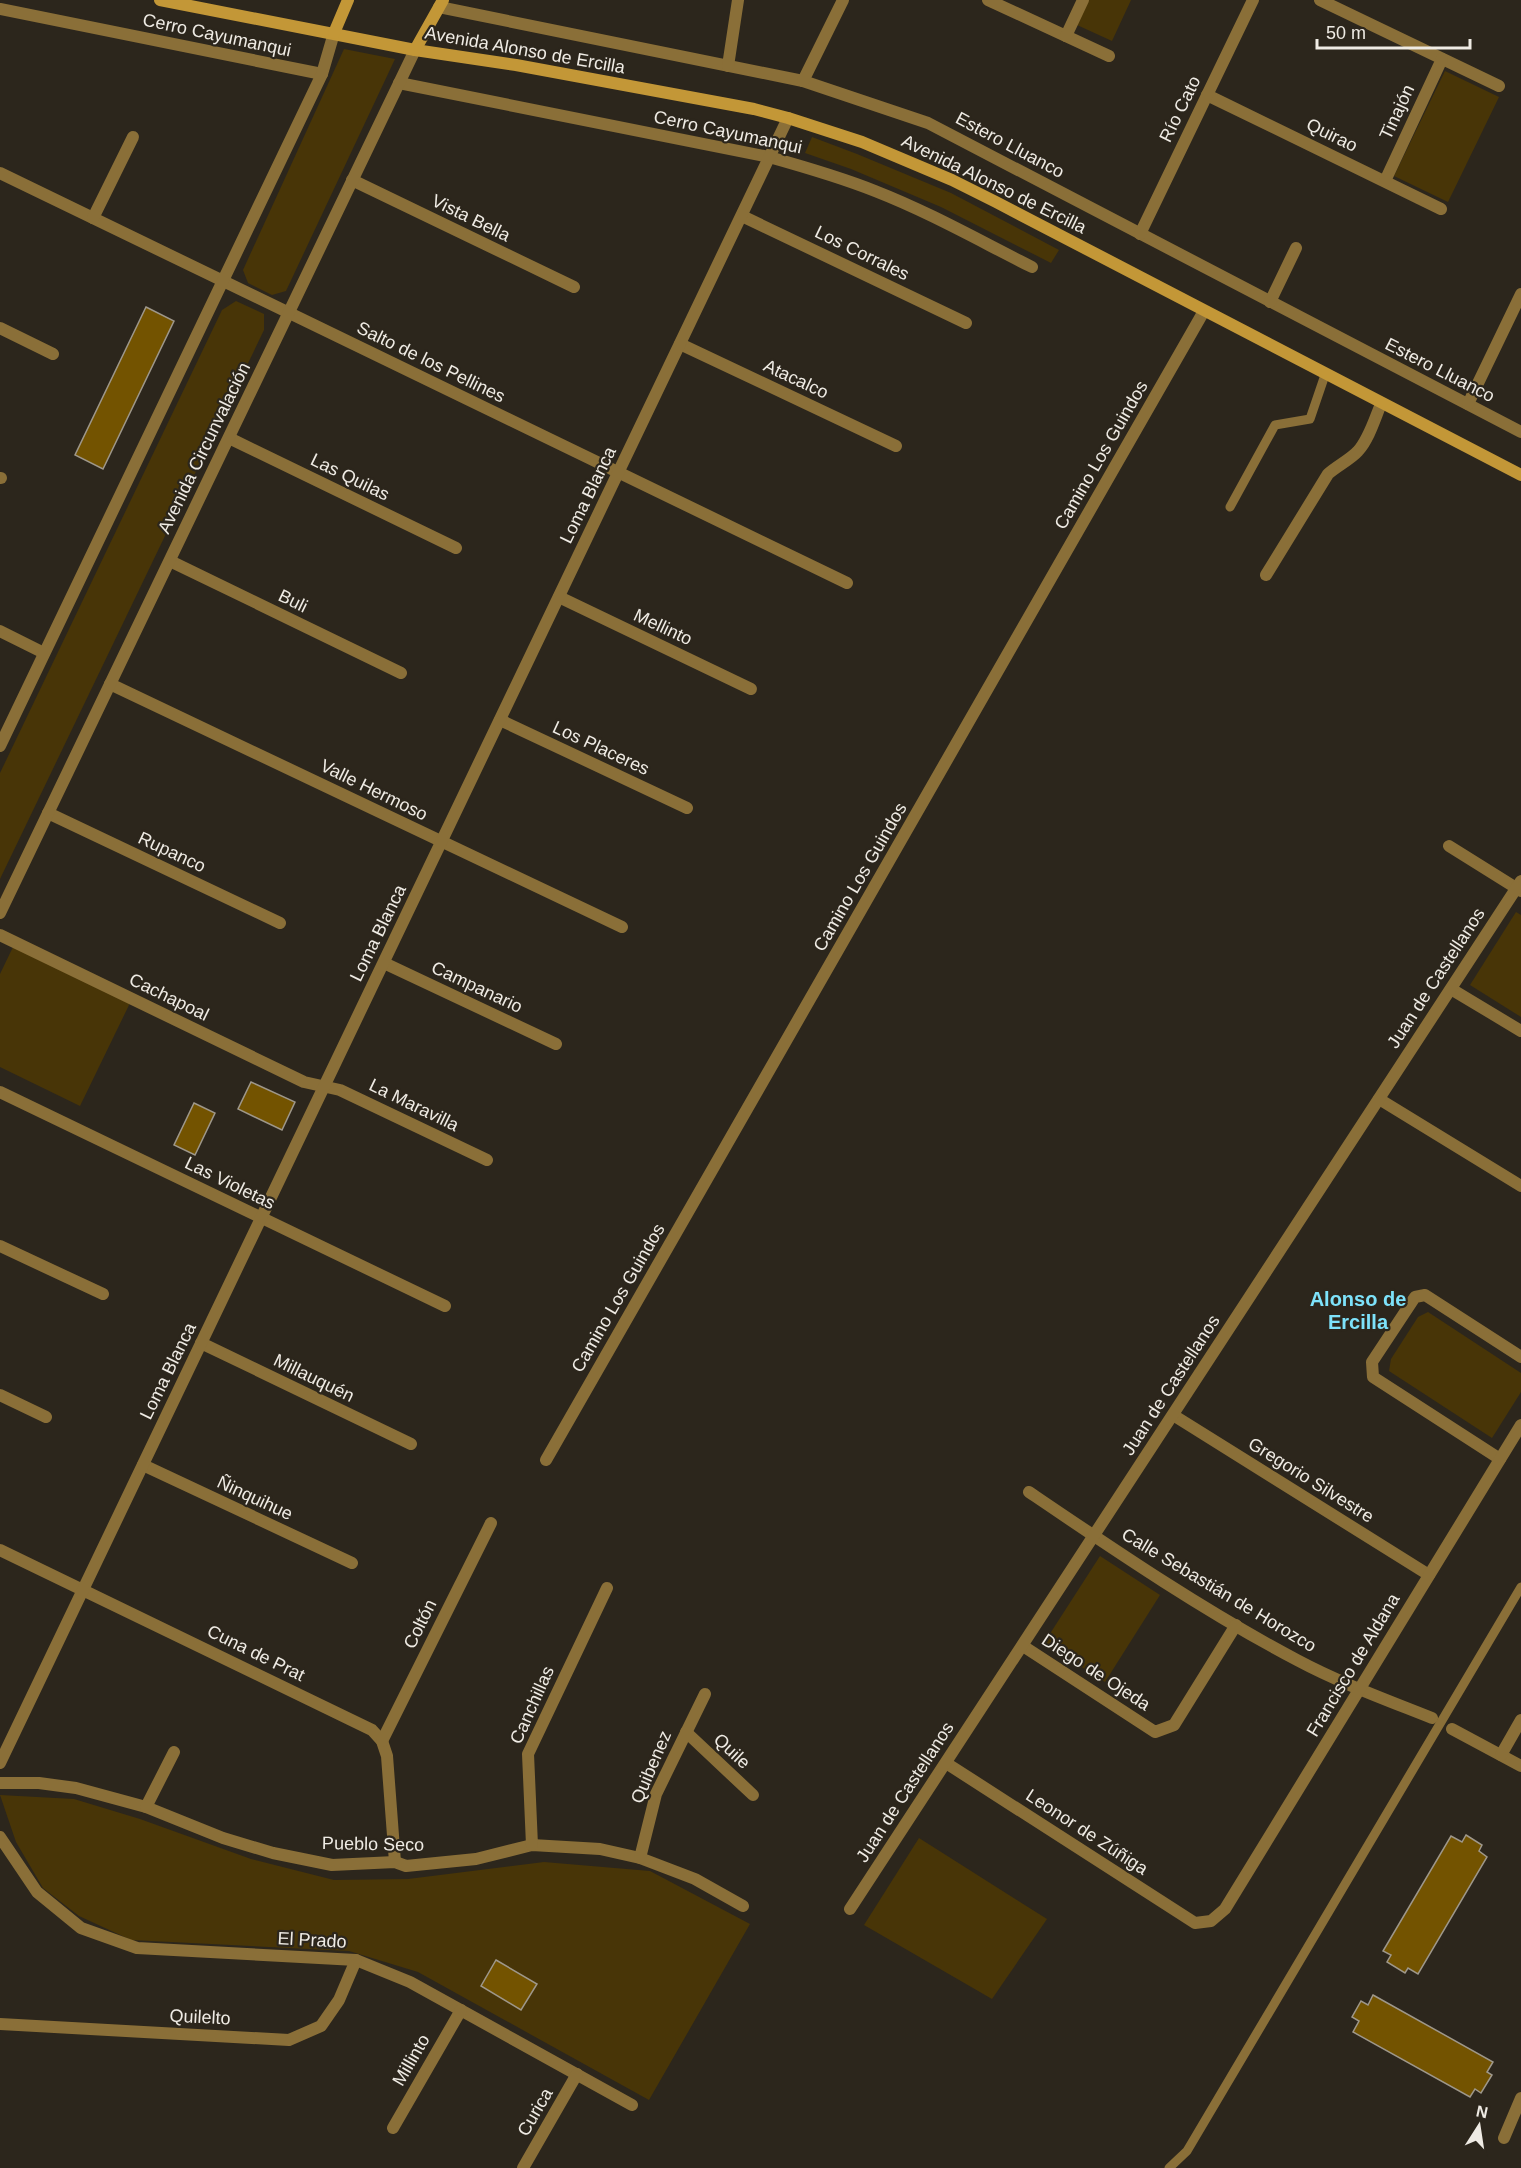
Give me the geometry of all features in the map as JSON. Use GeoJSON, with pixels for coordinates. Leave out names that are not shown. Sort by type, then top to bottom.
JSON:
{"type":"FeatureCollection","features":[{"type":"Feature","properties":{"kind":"main road","name":"Avenida Alonso de Ercilla"},"geometry":{"type":"LineString","coordinates":[[160,0],[415,50],[516,65],[713,100],[788,118],[862,142],[952,180],[1521,475]]}},
{"type":"Feature","properties":{"kind":"main road","name":"Avenida Circunvalación"},"geometry":{"type":"LineString","coordinates":[[415,50],[441,3]]}},
{"type":"Feature","properties":{"kind":"main road"},"geometry":{"type":"LineString","coordinates":[[334,33],[346,4]]}},
{"type":"Feature","properties":{"kind":"street"},"geometry":{"type":"LineString","coordinates":[[728,66],[738,0]]}},
{"type":"Feature","properties":{"kind":"street"},"geometry":{"type":"LineString","coordinates":[[804,81],[843,0]]}},
{"type":"Feature","properties":{"kind":"street"},"geometry":{"type":"LineString","coordinates":[[988,0],[1109,56]]}},
{"type":"Feature","properties":{"kind":"street"},"geometry":{"type":"LineString","coordinates":[[1066,36],[1083,0]]}},
{"type":"Feature","properties":{"kind":"street","name":"Río Cato"},"geometry":{"type":"LineString","coordinates":[[1140,234],[1253,0]]}},
{"type":"Feature","properties":{"kind":"street"},"geometry":{"type":"LineString","coordinates":[[1320,0],[1499,86]]}},
{"type":"Feature","properties":{"kind":"street","name":"Estero Lluanco"},"geometry":{"type":"LineString","coordinates":[[441,3],[804,81],[928,123],[1521,432]]}},
{"type":"Feature","properties":{"kind":"street","name":"Cerro Cayumanqui"},"geometry":{"type":"LineString","coordinates":[[0,9],[321,74]]}},
{"type":"Feature","properties":{"kind":"street"},"geometry":{"type":"LineString","coordinates":[[0,746],[321,74],[334,33]]}},
{"type":"Feature","properties":{"kind":"street","name":"Avenida Circunvalación"},"geometry":{"type":"LineString","coordinates":[[0,913],[415,50]]}},
{"type":"Feature","properties":{"kind":"street","name":"Tinajón"},"geometry":{"type":"LineString","coordinates":[[1385,181],[1442,59]]}},
{"type":"Feature","properties":{"kind":"street","name":"Cerro Cayumanqui"},"geometry":{"type":"LineString","coordinates":[[399,84],[770,157],[807,167],[876,191],[1032,267]]}},
{"type":"Feature","properties":{"kind":"street","name":"Quirao"},"geometry":{"type":"LineString","coordinates":[[1207,95],[1441,208]]}},
{"type":"Feature","properties":{"kind":"street","name":"Loma Blanca"},"geometry":{"type":"LineString","coordinates":[[0,1764],[788,118]]}},
{"type":"Feature","properties":{"kind":"street"},"geometry":{"type":"LineString","coordinates":[[93,218],[133,137]]}},
{"type":"Feature","properties":{"kind":"street","name":"Salto de los Pellines"},"geometry":{"type":"LineString","coordinates":[[0,173],[846,583]]}},
{"type":"Feature","properties":{"kind":"street","name":"Vista Bella"},"geometry":{"type":"LineString","coordinates":[[352,180],[574,287]]}},
{"type":"Feature","properties":{"kind":"street","name":"Los Corrales"},"geometry":{"type":"LineString","coordinates":[[742,216],[966,323]]}},
{"type":"Feature","properties":{"kind":"street"},"geometry":{"type":"LineString","coordinates":[[1270,302],[1296,248]]}},
{"type":"Feature","properties":{"kind":"street"},"geometry":{"type":"LineString","coordinates":[[1468,404],[1521,294]]}},
{"type":"Feature","properties":{"kind":"street","name":"Camino Los Guindos"},"geometry":{"type":"LineString","coordinates":[[546,1460],[1204,311]]}},
{"type":"Feature","properties":{"kind":"street"},"geometry":{"type":"LineString","coordinates":[[0,328],[53,354]]}},
{"type":"Feature","properties":{"kind":"street","name":"Atacalco"},"geometry":{"type":"LineString","coordinates":[[680,344],[896,446]]}},
{"type":"Feature","properties":{"kind":"street"},"geometry":{"type":"LineString","coordinates":[[1266,575],[1328,474],[1358,451],[1381,404]]}},
{"type":"Feature","properties":{"kind":"street","name":"Las Quilas"},"geometry":{"type":"LineString","coordinates":[[229,438],[456,548]]}},
{"type":"Feature","properties":{"kind":"street","name":"Buli"},"geometry":{"type":"LineString","coordinates":[[170,561],[401,674]]}},
{"type":"Feature","properties":{"kind":"street","name":"Mellinto"},"geometry":{"type":"LineString","coordinates":[[559,597],[751,689]]}},
{"type":"Feature","properties":{"kind":"street"},"geometry":{"type":"LineString","coordinates":[[0,632],[44,653]]}},
{"type":"Feature","properties":{"kind":"street","name":"Valle Hermoso"},"geometry":{"type":"LineString","coordinates":[[110,684],[622,927]]}},
{"type":"Feature","properties":{"kind":"street","name":"Los Placeres"},"geometry":{"type":"LineString","coordinates":[[500,720],[687,808]]}},
{"type":"Feature","properties":{"kind":"street","name":"Rupanco"},"geometry":{"type":"LineString","coordinates":[[48,813],[280,923]]}},
{"type":"Feature","properties":{"kind":"street"},"geometry":{"type":"LineString","coordinates":[[1449,846],[1519,887]]}},
{"type":"Feature","properties":{"kind":"street","name":"Juan de Castellanos"},"geometry":{"type":"LineString","coordinates":[[850,1909],[1519,887]]}},
{"type":"Feature","properties":{"kind":"street","name":"Cachapoal"},"geometry":{"type":"LineString","coordinates":[[0,935],[304,1082],[324,1087]]}},
{"type":"Feature","properties":{"kind":"street","name":"Campanario"},"geometry":{"type":"LineString","coordinates":[[384,963],[556,1044]]}},
{"type":"Feature","properties":{"kind":"street"},"geometry":{"type":"LineString","coordinates":[[1451,989],[1521,1031]]}},
{"type":"Feature","properties":{"kind":"street","name":"La Maravilla"},"geometry":{"type":"LineString","coordinates":[[324,1087],[340,1090],[487,1160]]}},
{"type":"Feature","properties":{"kind":"street","name":"Las Violetas"},"geometry":{"type":"LineString","coordinates":[[0,1092],[445,1306]]}},
{"type":"Feature","properties":{"kind":"street"},"geometry":{"type":"LineString","coordinates":[[1379,1099],[1521,1186]]}},
{"type":"Feature","properties":{"kind":"street"},"geometry":{"type":"LineString","coordinates":[[0,1246],[103,1294]]}},
{"type":"Feature","properties":{"kind":"street"},"geometry":{"type":"LineString","coordinates":[[1500,1459],[1373,1377],[1372,1362],[1415,1298],[1425,1295],[1521,1357]]}},
{"type":"Feature","properties":{"kind":"street","name":"Millauquén"},"geometry":{"type":"LineString","coordinates":[[201,1343],[411,1444]]}},
{"type":"Feature","properties":{"kind":"street"},"geometry":{"type":"LineString","coordinates":[[0,1395],[46,1417]]}},
{"type":"Feature","properties":{"kind":"street","name":"Gregorio Silvestre"},"geometry":{"type":"LineString","coordinates":[[1173,1414],[1429,1575]]}},
{"type":"Feature","properties":{"kind":"street","name":"Francisco de Aldana"},"geometry":{"type":"LineString","coordinates":[[1211,1922],[1225,1909],[1521,1425]]}},
{"type":"Feature","properties":{"kind":"street","name":"Ñinquihue"},"geometry":{"type":"LineString","coordinates":[[143,1465],[352,1563]]}},
{"type":"Feature","properties":{"kind":"street","name":"Calle Sebastián de Horozco"},"geometry":{"type":"LineString","coordinates":[[1029,1492],[1094,1536],[1298,1661],[1359,1689],[1432,1718]]}},
{"type":"Feature","properties":{"kind":"street","name":"Coltón"},"geometry":{"type":"LineString","coordinates":[[382,1742],[491,1523]]}},
{"type":"Feature","properties":{"kind":"street","name":"Cuna de Prat"},"geometry":{"type":"LineString","coordinates":[[0,1550],[366,1726],[382,1742]]}},
{"type":"Feature","properties":{"kind":"street","name":"Canchillas"},"geometry":{"type":"LineString","coordinates":[[532,1845],[528,1754],[607,1588]]}},
{"type":"Feature","properties":{"kind":"street","name":"Diego de Ojeda"},"geometry":{"type":"LineString","coordinates":[[1023,1646],[1155,1732],[1174,1725],[1236,1625]]}},
{"type":"Feature","properties":{"kind":"street","name":"Quibenez"},"geometry":{"type":"LineString","coordinates":[[640,1858],[656,1794],[705,1694]]}},
{"type":"Feature","properties":{"kind":"street"},"geometry":{"type":"LineString","coordinates":[[1501,1755],[1521,1720]]}},
{"type":"Feature","properties":{"kind":"street"},"geometry":{"type":"LineString","coordinates":[[1452,1729],[1521,1766]]}},
{"type":"Feature","properties":{"kind":"street","name":"Quile"},"geometry":{"type":"LineString","coordinates":[[686,1732],[753,1795]]}},
{"type":"Feature","properties":{"kind":"street"},"geometry":{"type":"LineString","coordinates":[[382,1742],[387,1756],[395,1862]]}},
{"type":"Feature","properties":{"kind":"street"},"geometry":{"type":"LineString","coordinates":[[146,1807],[174,1752]]}},
{"type":"Feature","properties":{"kind":"street","name":"Leonor de Zúñiga"},"geometry":{"type":"LineString","coordinates":[[946,1763],[1195,1923],[1211,1922]]}},
{"type":"Feature","properties":{"kind":"street","name":"Pueblo Seco"},"geometry":{"type":"LineString","coordinates":[[0,1783],[39,1783],[76,1788],[146,1807],[223,1838],[273,1853],[332,1865],[395,1862],[406,1866],[476,1858],[532,1845],[600,1849],[640,1858],[695,1879],[743,1906]]}},
{"type":"Feature","properties":{"kind":"street","name":"El Prado"},"geometry":{"type":"LineString","coordinates":[[0,1837],[37,1892],[81,1928],[137,1947],[356,1960],[410,1982],[632,2104]]}},
{"type":"Feature","properties":{"kind":"street","name":"Quilelto"},"geometry":{"type":"LineString","coordinates":[[0,2024],[289,2040],[321,2026],[339,2000],[356,1960]]}},
{"type":"Feature","properties":{"kind":"street","name":"Millinto"},"geometry":{"type":"LineString","coordinates":[[393,2128],[461,2010]]}},
{"type":"Feature","properties":{"kind":"street","name":"Curica"},"geometry":{"type":"LineString","coordinates":[[523,2168],[577,2074]]}},
{"type":"Feature","properties":{"kind":"street"},"geometry":{"type":"LineString","coordinates":[[1504,2138],[1521,2098]]}},
{"type":"Feature","properties":{"kind":"lane"},"geometry":{"type":"LineString","coordinates":[[1230,507],[1275,425],[1310,419],[1325,375]]}},
{"type":"Feature","properties":{"kind":"lane"},"geometry":{"type":"LineString","coordinates":[[1170,2168],[1188,2151],[1521,1587]]}},
{"type":"Feature","properties":{"kind":"shaded area"},"geometry":{"type":"Polygon","coordinates":[[[1089,0],[1131,0],[1112,41],[1077,25],[1089,0]]]}},
{"type":"Feature","properties":{"kind":"shaded area"},"geometry":{"type":"Polygon","coordinates":[[[344,49],[395,59],[286,291],[272,295],[248,283],[243,270],[344,49]]]}},
{"type":"Feature","properties":{"kind":"shaded area"},"geometry":{"type":"Polygon","coordinates":[[[1445,71],[1499,97],[1448,202],[1394,176],[1445,71]]]}},
{"type":"Feature","properties":{"kind":"shaded area"},"geometry":{"type":"Polygon","coordinates":[[[812,137],[951,193],[1059,250],[1051,263],[941,207],[851,169],[805,153],[812,137]]]}},
{"type":"Feature","properties":{"kind":"shaded area"},"geometry":{"type":"Polygon","coordinates":[[[236,301],[264,314],[264,330],[0,879],[0,773],[222,310],[236,301]]]}},
{"type":"Feature","properties":{"kind":"shaded area"},"geometry":{"type":"Polygon","coordinates":[[[1516,912],[1521,915],[1521,1017],[1470,985],[1516,912]]]}},
{"type":"Feature","properties":{"kind":"shaded area"},"geometry":{"type":"Polygon","coordinates":[[[13,947],[130,1003],[80,1106],[0,1067],[0,974],[13,947]]]}},
{"type":"Feature","properties":{"kind":"shaded area"},"geometry":{"type":"Polygon","coordinates":[[[1428,1312],[1521,1373],[1521,1392],[1492,1438],[1389,1371],[1391,1359],[1418,1317],[1428,1312]]]}},
{"type":"Feature","properties":{"kind":"shaded area"},"geometry":{"type":"Polygon","coordinates":[[[1100,1556],[1160,1595],[1105,1682],[1044,1643],[1100,1556]]]}},
{"type":"Feature","properties":{"kind":"shaded area"},"geometry":{"type":"Polygon","coordinates":[[[0,1795],[74,1799],[140,1819],[251,1859],[334,1880],[408,1879],[544,1862],[650,1871],[750,1924],[649,2100],[418,1972],[349,1951],[131,1940],[79,1916],[43,1888],[16,1842],[0,1795]]]}},
{"type":"Feature","properties":{"kind":"shaded area"},"geometry":{"type":"Polygon","coordinates":[[[919,1838],[1047,1919],[992,1999],[864,1925],[919,1838]]]}},
{"type":"Feature","properties":{"kind":"building"},"geometry":{"type":"Polygon","coordinates":[[[146,307],[174,321],[103,469],[75,455],[146,307]]]}},
{"type":"Feature","properties":{"kind":"building"},"geometry":{"type":"Polygon","coordinates":[[[251,1082],[295,1102],[282,1130],[238,1109],[251,1082]]]}},
{"type":"Feature","properties":{"kind":"building"},"geometry":{"type":"Polygon","coordinates":[[[194,1103],[215,1113],[195,1155],[174,1145],[194,1103]]]}},
{"type":"Feature","properties":{"kind":"building"},"geometry":{"type":"Polygon","coordinates":[[[1466,1835],[1482,1845],[1479,1851],[1487,1857],[1418,1974],[1408,1968],[1405,1973],[1387,1962],[1391,1955],[1383,1951],[1451,1836],[1462,1842],[1466,1835]]]}},
{"type":"Feature","properties":{"kind":"building"},"geometry":{"type":"Polygon","coordinates":[[[496,1960],[537,1984],[521,2010],[481,1986],[496,1960]]]}},
{"type":"Feature","properties":{"kind":"building"},"geometry":{"type":"Polygon","coordinates":[[[1373,1995],[1493,2062],[1487,2072],[1492,2075],[1481,2093],[1475,2089],[1470,2097],[1353,2032],[1359,2021],[1352,2017],[1361,2001],[1368,2005],[1373,1995]]]}},
{"type":"Feature","properties":{"kind":"district","name":"Alonso de Ercilla"},"geometry":{"type":"Point","coordinates":[1358,1310]}}]}
